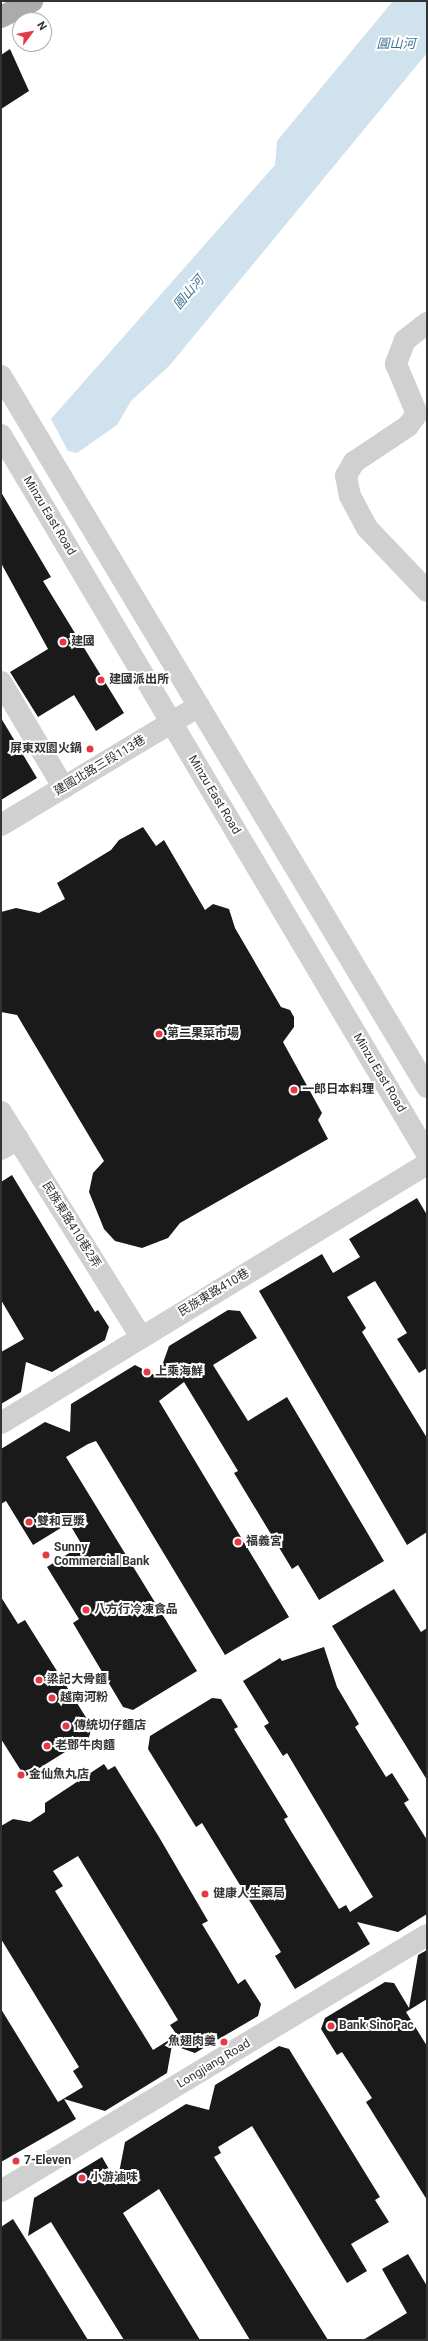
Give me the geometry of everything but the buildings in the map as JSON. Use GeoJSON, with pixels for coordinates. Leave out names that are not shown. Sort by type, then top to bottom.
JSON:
{"type":"FeatureCollection","features":[{"type":"Feature","properties":{"kind":"main road"},"geometry":{"type":"LineString","coordinates":[[1,17],[32,1]]}},
{"type":"Feature","properties":{"kind":"street"},"geometry":{"type":"LineString","coordinates":[[427,323],[405,340],[396,364],[417,414],[408,426],[354,462],[346,476],[350,496],[367,528],[427,591]]}},
{"type":"Feature","properties":{"kind":"street"},"geometry":{"type":"LineString","coordinates":[[1,376],[427,1087]]}},
{"type":"Feature","properties":{"kind":"street","name":"Minzu East Road"},"geometry":{"type":"LineString","coordinates":[[1,435],[427,1154]]}},
{"type":"Feature","properties":{"kind":"street"},"geometry":{"type":"LineString","coordinates":[[100,602],[126,586]]}},
{"type":"Feature","properties":{"kind":"street"},"geometry":{"type":"LineString","coordinates":[[1,682],[64,788]]}},
{"type":"Feature","properties":{"kind":"street","name":"建國北路三段113巷"},"geometry":{"type":"LineString","coordinates":[[1,825],[199,706]]}},
{"type":"Feature","properties":{"kind":"street","name":"民族東路410巷2弄"},"geometry":{"type":"LineString","coordinates":[[1,1112],[9,1144],[141,1337]]}},
{"type":"Feature","properties":{"kind":"street","name":"民族東路410巷"},"geometry":{"type":"LineString","coordinates":[[1,1423],[427,1164]]}},
{"type":"Feature","properties":{"kind":"street","name":"Longjiang Road"},"geometry":{"type":"LineString","coordinates":[[1,2191],[427,1935]]}},
{"type":"Feature","properties":{"kind":"water","name":"圓山河"},"geometry":{"type":"Polygon","coordinates":[[[393,1],[427,1],[427,53],[170,365],[131,401],[117,425],[77,453],[68,451],[51,419],[275,165],[277,141],[393,1]]]}},
{"type":"Feature","properties":{"kind":"place","name":"建國"},"geometry":{"type":"Point","coordinates":[63,642]}},
{"type":"Feature","properties":{"kind":"place","name":"建國派出所"},"geometry":{"type":"Point","coordinates":[101,680]}},
{"type":"Feature","properties":{"kind":"place","name":"屏東双園火鍋"},"geometry":{"type":"Point","coordinates":[90,749]}},
{"type":"Feature","properties":{"kind":"place","name":"第二果菜市場"},"geometry":{"type":"Point","coordinates":[159,1034]}},
{"type":"Feature","properties":{"kind":"place","name":"一郎日本料理"},"geometry":{"type":"Point","coordinates":[294,1090]}},
{"type":"Feature","properties":{"kind":"place","name":"上乘海鮮"},"geometry":{"type":"Point","coordinates":[147,1372]}},
{"type":"Feature","properties":{"kind":"place","name":"雙和豆漿"},"geometry":{"type":"Point","coordinates":[29,1522]}},
{"type":"Feature","properties":{"kind":"place","name":"福義宮"},"geometry":{"type":"Point","coordinates":[238,1542]}},
{"type":"Feature","properties":{"kind":"place","name":"Sunny Commercial Bank"},"geometry":{"type":"Point","coordinates":[46,1555]}},
{"type":"Feature","properties":{"kind":"place","name":"八方行冷凍食品"},"geometry":{"type":"Point","coordinates":[86,1610]}},
{"type":"Feature","properties":{"kind":"place","name":"梁記大骨麵"},"geometry":{"type":"Point","coordinates":[39,1680]}},
{"type":"Feature","properties":{"kind":"place","name":"越南河粉"},"geometry":{"type":"Point","coordinates":[52,1698]}},
{"type":"Feature","properties":{"kind":"place","name":"傳統切仔麵店"},"geometry":{"type":"Point","coordinates":[66,1726]}},
{"type":"Feature","properties":{"kind":"place","name":"老鄧牛肉麵"},"geometry":{"type":"Point","coordinates":[47,1746]}},
{"type":"Feature","properties":{"kind":"place","name":"金仙魚丸店"},"geometry":{"type":"Point","coordinates":[21,1775]}},
{"type":"Feature","properties":{"kind":"place","name":"健康人生藥局"},"geometry":{"type":"Point","coordinates":[205,1894]}},
{"type":"Feature","properties":{"kind":"place","name":"Bank SinoPac"},"geometry":{"type":"Point","coordinates":[331,2026]}},
{"type":"Feature","properties":{"kind":"place","name":"魚翅肉羹"},"geometry":{"type":"Point","coordinates":[224,2042]}},
{"type":"Feature","properties":{"kind":"place","name":"7-Eleven"},"geometry":{"type":"Point","coordinates":[16,2161]}},
{"type":"Feature","properties":{"kind":"place","name":"小游滷味"},"geometry":{"type":"Point","coordinates":[82,2178]}}]}
